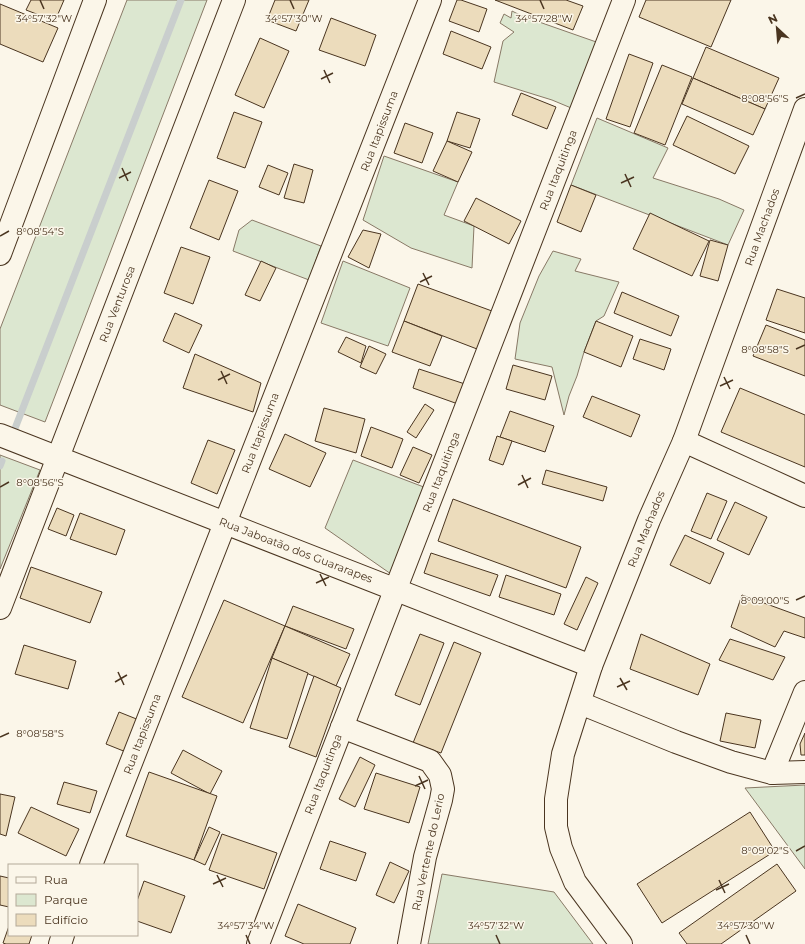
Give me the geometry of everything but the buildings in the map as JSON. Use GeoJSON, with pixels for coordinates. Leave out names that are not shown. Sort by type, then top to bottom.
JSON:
{"type":"FeatureCollection","features":[{"type":"Feature","properties":{"kind":"street"},"geometry":{"type":"LineString","coordinates":[[0,254],[95,0]]}},
{"type":"Feature","properties":{"kind":"street","name":"Rua Venturosa"},"geometry":{"type":"LineString","coordinates":[[0,608],[234,0]]}},
{"type":"Feature","properties":{"kind":"street","name":"Rua Itapissuma"},"geometry":{"type":"LineString","coordinates":[[91,864],[430,0]]}},
{"type":"Feature","properties":{"kind":"street","name":"Rua Itaquitinga"},"geometry":{"type":"LineString","coordinates":[[258,944],[624,0]]}},
{"type":"Feature","properties":{"kind":"street","name":"Rua Machados"},"geometry":{"type":"LineString","coordinates":[[621,944],[575,882],[561,848],[556,827],[556,799],[563,754],[591,666],[649,520],[684,441],[805,109]]}},
{"type":"Feature","properties":{"kind":"street","name":"Rua Jaboatão dos Guararapes"},"geometry":{"type":"LineString","coordinates":[[0,435],[591,666]]}},
{"type":"Feature","properties":{"kind":"street"},"geometry":{"type":"LineString","coordinates":[[684,441],[805,496]]}},
{"type":"Feature","properties":{"kind":"street"},"geometry":{"type":"LineString","coordinates":[[772,773],[805,692]]}},
{"type":"Feature","properties":{"kind":"street"},"geometry":{"type":"LineString","coordinates":[[580,703],[731,762],[772,773],[805,772]]}},
{"type":"Feature","properties":{"kind":"street","name":"Rua Vertente do Lerio"},"geometry":{"type":"LineString","coordinates":[[342,727],[430,761],[440,775],[442,789],[441,800],[426,857],[409,944]]}},
{"type":"Feature","properties":{"kind":"green space"},"geometry":{"type":"Polygon","coordinates":[[[127,0],[207,0],[45,422],[0,405],[0,329],[127,0]]]}},
{"type":"Feature","properties":{"kind":"green space"},"geometry":{"type":"Polygon","coordinates":[[[512,11],[522,16],[602,44],[576,110],[552,100],[494,82],[503,41],[514,32],[500,23],[504,14],[511,18],[512,11]]]}},
{"type":"Feature","properties":{"kind":"green space"},"geometry":{"type":"Polygon","coordinates":[[[597,118],[668,148],[653,178],[719,199],[744,210],[728,245],[571,185],[597,118]]]}},
{"type":"Feature","properties":{"kind":"green space"},"geometry":{"type":"Polygon","coordinates":[[[384,156],[458,182],[444,215],[474,226],[472,268],[411,248],[363,220],[384,156]]]}},
{"type":"Feature","properties":{"kind":"green space"},"geometry":{"type":"Polygon","coordinates":[[[252,220],[321,246],[309,280],[233,251],[239,230],[252,220]]]}},
{"type":"Feature","properties":{"kind":"green space"},"geometry":{"type":"Polygon","coordinates":[[[553,251],[581,259],[575,271],[619,282],[604,316],[596,321],[569,396],[564,415],[552,367],[515,359],[520,323],[539,276],[553,251]]]}},
{"type":"Feature","properties":{"kind":"green space"},"geometry":{"type":"Polygon","coordinates":[[[343,261],[410,288],[388,346],[321,323],[343,261]]]}},
{"type":"Feature","properties":{"kind":"green space"},"geometry":{"type":"Polygon","coordinates":[[[0,455],[40,470],[0,569],[0,455]]]}},
{"type":"Feature","properties":{"kind":"green space"},"geometry":{"type":"Polygon","coordinates":[[[353,460],[429,489],[391,574],[325,528],[353,460]]]}},
{"type":"Feature","properties":{"kind":"green space"},"geometry":{"type":"Polygon","coordinates":[[[805,785],[805,869],[745,788],[805,785]]]}},
{"type":"Feature","properties":{"kind":"green space"},"geometry":{"type":"Polygon","coordinates":[[[442,874],[554,892],[593,944],[428,944],[442,874]]]}},
{"type":"Feature","properties":{"kind":"waterway"},"geometry":{"type":"LineString","coordinates":[[14,431],[181,0]]}},
{"type":"Feature","properties":{"kind":"waterway"},"geometry":{"type":"LineString","coordinates":[[0,466],[2,461]]}}]}
